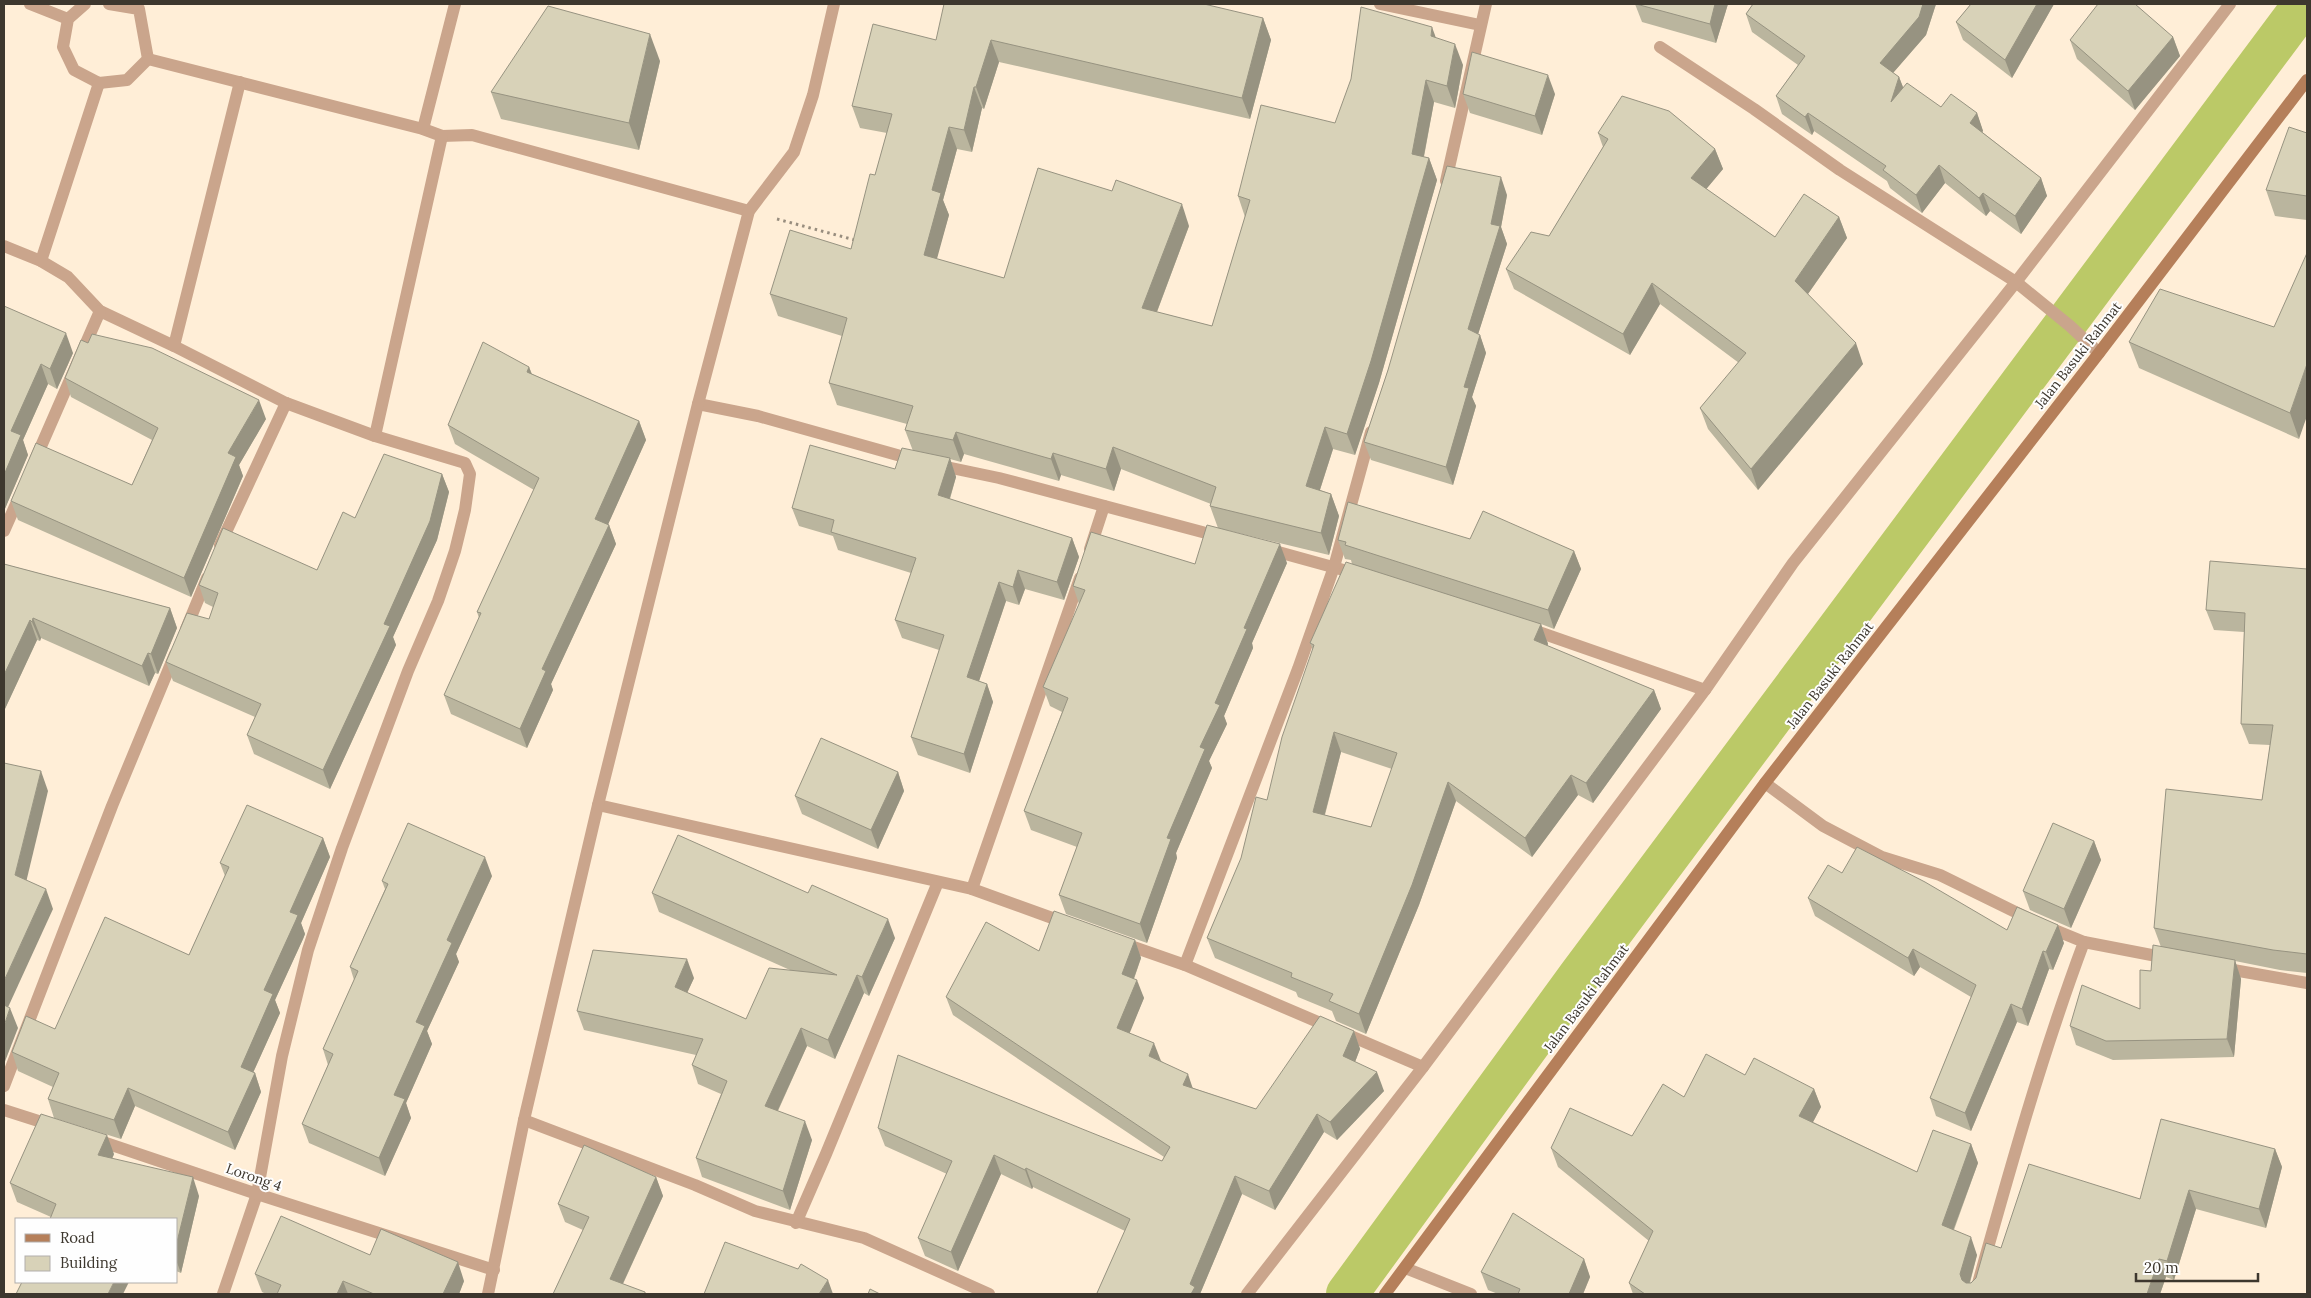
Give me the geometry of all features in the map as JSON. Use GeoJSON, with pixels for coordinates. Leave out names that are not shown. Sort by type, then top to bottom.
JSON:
{"type":"FeatureCollection","features":[{"type":"Feature","properties":{"kind":"main road","name":"Jalan Basuki Rahmat"},"geometry":{"type":"LineString","coordinates":[[1385,1294],[1765,783],[2099,353],[2307,80]]}},
{"type":"Feature","properties":{"kind":"street"},"geometry":{"type":"LineString","coordinates":[[30,4],[68,19]]}},
{"type":"Feature","properties":{"kind":"street"},"geometry":{"type":"LineString","coordinates":[[85,4],[68,19],[63,47],[74,70],[99,83],[127,80],[148,59]]}},
{"type":"Feature","properties":{"kind":"street"},"geometry":{"type":"LineString","coordinates":[[109,4],[140,9],[148,59]]}},
{"type":"Feature","properties":{"kind":"street"},"geometry":{"type":"LineString","coordinates":[[423,129],[455,4]]}},
{"type":"Feature","properties":{"kind":"street"},"geometry":{"type":"LineString","coordinates":[[488,1294],[524,1120],[598,805],[698,404],[749,211],[794,152],[813,95],[834,4]]}},
{"type":"Feature","properties":{"kind":"street"},"geometry":{"type":"LineString","coordinates":[[1380,4],[1480,26]]}},
{"type":"Feature","properties":{"kind":"street"},"geometry":{"type":"LineString","coordinates":[[1442,196],[1454,151],[1486,4]]}},
{"type":"Feature","properties":{"kind":"street"},"geometry":{"type":"LineString","coordinates":[[1248,1294],[1423,1067],[1705,690],[1792,563],[2016,282],[2230,4]]}},
{"type":"Feature","properties":{"kind":"street"},"geometry":{"type":"LineString","coordinates":[[1660,47],[1754,108],[1840,170],[2016,282],[2070,326],[2099,353]]}},
{"type":"Feature","properties":{"kind":"street"},"geometry":{"type":"LineString","coordinates":[[148,59],[423,129],[442,136],[472,135],[749,211]]}},
{"type":"Feature","properties":{"kind":"street"},"geometry":{"type":"LineString","coordinates":[[174,346],[240,82]]}},
{"type":"Feature","properties":{"kind":"street"},"geometry":{"type":"LineString","coordinates":[[42,261],[99,83]]}},
{"type":"Feature","properties":{"kind":"street"},"geometry":{"type":"LineString","coordinates":[[375,436],[442,136]]}},
{"type":"Feature","properties":{"kind":"street"},"geometry":{"type":"LineString","coordinates":[[4,246],[42,261],[68,277],[100,311],[286,403],[375,436],[465,463],[470,474],[465,510],[455,551],[438,601],[408,671],[374,762],[342,848],[308,950],[282,1056],[257,1194],[223,1294]]}},
{"type":"Feature","properties":{"kind":"street"},"geometry":{"type":"LineString","coordinates":[[31,470],[100,311]]}},
{"type":"Feature","properties":{"kind":"street"},"geometry":{"type":"LineString","coordinates":[[4,1086],[112,806],[214,561],[286,403]]}},
{"type":"Feature","properties":{"kind":"street"},"geometry":{"type":"LineString","coordinates":[[698,404],[758,416],[892,455],[999,478],[1229,539]]}},
{"type":"Feature","properties":{"kind":"street"},"geometry":{"type":"LineString","coordinates":[[1185,965],[1298,669],[1334,566],[1375,420]]}},
{"type":"Feature","properties":{"kind":"street"},"geometry":{"type":"LineString","coordinates":[[4,531],[23,487]]}},
{"type":"Feature","properties":{"kind":"street"},"geometry":{"type":"LineString","coordinates":[[972,889],[1052,663],[1104,506]]}},
{"type":"Feature","properties":{"kind":"street"},"geometry":{"type":"LineString","coordinates":[[1258,546],[1334,566],[1372,579]]}},
{"type":"Feature","properties":{"kind":"street"},"geometry":{"type":"LineString","coordinates":[[1521,626],[1705,690]]}},
{"type":"Feature","properties":{"kind":"street"},"geometry":{"type":"LineString","coordinates":[[1765,783],[1823,826],[1882,857],[1940,875],[2040,924],[2084,942],[2180,960]]}},
{"type":"Feature","properties":{"kind":"street"},"geometry":{"type":"LineString","coordinates":[[598,805],[972,889],[1074,926]]}},
{"type":"Feature","properties":{"kind":"street"},"geometry":{"type":"LineString","coordinates":[[796,1223],[938,882]]}},
{"type":"Feature","properties":{"kind":"street"},"geometry":{"type":"LineString","coordinates":[[1111,939],[1185,965],[1423,1067]]}},
{"type":"Feature","properties":{"kind":"street"},"geometry":{"type":"LineString","coordinates":[[1976,1294],[2008,1174],[2067,988],[2084,942]]}},
{"type":"Feature","properties":{"kind":"street"},"geometry":{"type":"LineString","coordinates":[[2209,966],[2307,983]]}},
{"type":"Feature","properties":{"kind":"street"},"geometry":{"type":"LineString","coordinates":[[4,1110],[67,1130]]}},
{"type":"Feature","properties":{"kind":"street"},"geometry":{"type":"LineString","coordinates":[[524,1120],[695,1185],[755,1211],[796,1223],[864,1238],[989,1294]]}},
{"type":"Feature","properties":{"kind":"street","name":"Lorong 4"},"geometry":{"type":"LineString","coordinates":[[85,1136],[257,1194],[494,1270]]}},
{"type":"Feature","properties":{"kind":"street"},"geometry":{"type":"LineString","coordinates":[[1405,1268],[1471,1294]]}},
{"type":"Feature","properties":{"kind":"path"},"geometry":{"type":"LineString","coordinates":[[749,211],[864,242]]}},
{"type":"Feature","properties":{"kind":"building"},"geometry":{"type":"Polygon","coordinates":[[[944,4],[1204,4],[1263,18],[1242,98],[991,40],[976,87],[974,87],[964,130],[949,127],[932,190],[941,193],[924,255],[1004,278],[1038,168],[1112,191],[1116,180],[1182,204],[1142,308],[1212,326],[1250,200],[1238,196],[1261,105],[1335,123],[1351,79],[1361,7],[1432,27],[1431,36],[1455,44],[1447,86],[1426,80],[1412,154],[1429,158],[1371,361],[1347,434],[1325,427],[1306,486],[1331,494],[1321,533],[1210,506],[1216,487],[1113,447],[1106,469],[1053,453],[1051,459],[956,432],[953,440],[905,430],[913,406],[829,383],[847,318],[770,294],[790,230],[851,249],[870,174],[875,175],[892,114],[852,106],[873,24],[936,40],[944,4]]]}},
{"type":"Feature","properties":{"kind":"building"},"geometry":{"type":"Polygon","coordinates":[[[1636,4],[1715,4],[1710,24],[1636,4]]]}},
{"type":"Feature","properties":{"kind":"building"},"geometry":{"type":"Polygon","coordinates":[[[1753,4],[1923,4],[1919,17],[1880,63],[1899,77],[1891,102],[1907,83],[1941,107],[1951,94],[1977,113],[1970,123],[2041,178],[2015,216],[1983,193],[1979,198],[1939,165],[1916,195],[1883,170],[1886,166],[1808,113],[1805,117],[1776,96],[1805,56],[1746,14],[1753,4]]]}},
{"type":"Feature","properties":{"kind":"building"},"geometry":{"type":"Polygon","coordinates":[[[1971,4],[2037,4],[2005,60],[1956,22],[1971,4]]]}},
{"type":"Feature","properties":{"kind":"building"},"geometry":{"type":"Polygon","coordinates":[[[2098,4],[2135,4],[2173,37],[2128,91],[2070,40],[2098,4]]]}},
{"type":"Feature","properties":{"kind":"building"},"geometry":{"type":"Polygon","coordinates":[[[548,6],[650,34],[629,123],[491,92],[548,6]]]}},
{"type":"Feature","properties":{"kind":"building"},"geometry":{"type":"Polygon","coordinates":[[[1472,52],[1548,75],[1535,116],[1463,94],[1472,52]]]}},
{"type":"Feature","properties":{"kind":"building"},"geometry":{"type":"Polygon","coordinates":[[[1622,96],[1669,111],[1715,149],[1691,178],[1775,237],[1804,194],[1839,217],[1795,281],[1856,343],[1751,469],[1700,408],[1746,353],[1652,283],[1623,334],[1506,269],[1531,232],[1549,236],[1608,139],[1598,133],[1622,96]]]}},
{"type":"Feature","properties":{"kind":"building"},"geometry":{"type":"Polygon","coordinates":[[[2289,127],[2307,133],[2307,196],[2266,190],[2289,127]]]}},
{"type":"Feature","properties":{"kind":"building"},"geometry":{"type":"Polygon","coordinates":[[[1447,166],[1501,177],[1491,224],[1500,226],[1468,329],[1480,335],[1464,387],[1469,388],[1446,467],[1364,442],[1388,370],[1447,166]]]}},
{"type":"Feature","properties":{"kind":"building"},"geometry":{"type":"Polygon","coordinates":[[[2307,253],[2307,364],[2290,413],[2129,342],[2160,289],[2274,327],[2307,253]]]}},
{"type":"Feature","properties":{"kind":"building"},"geometry":{"type":"Polygon","coordinates":[[[4,306],[66,333],[50,369],[41,364],[11,431],[21,435],[4,475],[4,306]]]}},
{"type":"Feature","properties":{"kind":"building"},"geometry":{"type":"Polygon","coordinates":[[[92,334],[152,348],[259,400],[228,453],[236,457],[184,578],[11,501],[36,443],[132,485],[158,428],[65,378],[81,340],[88,343],[92,334]]]}},
{"type":"Feature","properties":{"kind":"building"},"geometry":{"type":"Polygon","coordinates":[[[483,342],[529,367],[527,372],[639,421],[595,519],[609,525],[542,669],[546,671],[520,729],[444,695],[481,613],[477,612],[539,478],[448,425],[483,342]]]}},
{"type":"Feature","properties":{"kind":"building"},"geometry":{"type":"Polygon","coordinates":[[[810,445],[895,469],[902,448],[950,458],[938,495],[1072,538],[1057,582],[1018,570],[1013,587],[999,582],[967,677],[987,684],[964,754],[911,737],[944,635],[895,620],[916,558],[831,532],[834,520],[792,508],[810,445]]]}},
{"type":"Feature","properties":{"kind":"building"},"geometry":{"type":"Polygon","coordinates":[[[384,454],[442,474],[430,521],[384,624],[390,626],[323,770],[247,735],[261,704],[166,662],[187,613],[209,619],[218,593],[199,585],[223,528],[317,570],[343,512],[355,518],[384,454]]]}},
{"type":"Feature","properties":{"kind":"building"},"geometry":{"type":"Polygon","coordinates":[[[1348,502],[1470,539],[1483,511],[1574,551],[1548,610],[1345,545],[1346,542],[1338,540],[1348,502]]]}},
{"type":"Feature","properties":{"kind":"building"},"geometry":{"type":"Polygon","coordinates":[[[1207,525],[1280,544],[1244,628],[1247,629],[1215,703],[1220,705],[1200,747],[1205,749],[1167,838],[1171,839],[1140,924],[1059,895],[1082,833],[1024,811],[1068,698],[1043,687],[1085,590],[1073,586],[1091,532],[1195,564],[1207,525]]]}},
{"type":"Feature","properties":{"kind":"building"},"geometry":{"type":"Polygon","coordinates":[[[2210,561],[2307,569],[2307,954],[2273,950],[2154,928],[2166,789],[2262,800],[2273,725],[2241,724],[2245,613],[2206,610],[2210,561]]]}},
{"type":"Feature","properties":{"kind":"building"},"geometry":{"type":"Polygon","coordinates":[[[1346,562],[1541,624],[1534,640],[1654,690],[1586,783],[1571,775],[1525,838],[1448,782],[1412,885],[1359,1014],[1329,1001],[1333,994],[1291,977],[1292,973],[1207,938],[1241,858],[1256,797],[1267,800],[1282,737],[1314,645],[1310,643],[1346,562]],[[1334,732],[1313,812],[1371,827],[1397,753],[1334,732]]]}},
{"type":"Feature","properties":{"kind":"building"},"geometry":{"type":"Polygon","coordinates":[[[4,564],[170,608],[151,654],[148,653],[142,666],[33,618],[32,622],[30,620],[4,675],[4,564]]]}},
{"type":"Feature","properties":{"kind":"building"},"geometry":{"type":"Polygon","coordinates":[[[821,738],[898,772],[871,830],[795,796],[821,738]]]}},
{"type":"Feature","properties":{"kind":"building"},"geometry":{"type":"Polygon","coordinates":[[[4,763],[41,771],[15,875],[46,889],[4,981],[4,763]]]}},
{"type":"Feature","properties":{"kind":"building"},"geometry":{"type":"Polygon","coordinates":[[[247,805],[323,838],[290,912],[298,915],[264,990],[273,994],[241,1067],[255,1073],[228,1132],[128,1088],[114,1120],[48,1099],[59,1073],[12,1052],[26,1016],[55,1029],[105,917],[189,955],[229,867],[220,863],[247,805]]]}},
{"type":"Feature","properties":{"kind":"building"},"geometry":{"type":"Polygon","coordinates":[[[408,823],[485,857],[447,940],[452,943],[416,1022],[425,1026],[394,1095],[405,1099],[379,1158],[302,1124],[333,1054],[323,1049],[358,971],[350,967],[388,884],[382,881],[408,823]]]}},
{"type":"Feature","properties":{"kind":"building"},"geometry":{"type":"Polygon","coordinates":[[[2053,823],[2094,841],[2064,909],[2023,891],[2053,823]]]}},
{"type":"Feature","properties":{"kind":"building"},"geometry":{"type":"Polygon","coordinates":[[[678,835],[808,893],[812,885],[888,919],[862,977],[857,975],[828,1040],[801,1028],[765,1106],[805,1121],[783,1191],[696,1158],[727,1081],[692,1065],[703,1039],[577,1011],[593,950],[687,959],[675,987],[746,1019],[769,968],[837,975],[652,893],[678,835]]]}},
{"type":"Feature","properties":{"kind":"building"},"geometry":{"type":"Polygon","coordinates":[[[1857,847],[1925,882],[2007,930],[2017,907],[2058,925],[2046,952],[2043,951],[2022,1009],[2011,1004],[1965,1113],[1930,1098],[1976,985],[1913,949],[1908,958],[1808,898],[1828,865],[1842,873],[1857,847]]]}},
{"type":"Feature","properties":{"kind":"building"},"geometry":{"type":"Polygon","coordinates":[[[1054,911],[1135,940],[1122,974],[1137,980],[1117,1028],[1154,1043],[1149,1056],[1188,1074],[1183,1085],[1256,1109],[1320,1016],[1354,1031],[1343,1056],[1377,1072],[1330,1122],[1317,1114],[1269,1191],[1235,1176],[1190,1284],[1195,1287],[1191,1294],[1097,1293],[1130,1219],[1026,1168],[1025,1170],[994,1155],[951,1252],[918,1238],[952,1161],[878,1128],[898,1055],[1162,1161],[1170,1147],[946,997],[986,922],[1039,951],[1054,911]]]}},
{"type":"Feature","properties":{"kind":"building"},"geometry":{"type":"Polygon","coordinates":[[[2153,945],[2235,960],[2227,1039],[2106,1041],[2070,1026],[2082,985],[2140,1009],[2140,970],[2151,971],[2153,945]]]}},
{"type":"Feature","properties":{"kind":"building"},"geometry":{"type":"Polygon","coordinates":[[[4,1005],[10,1008],[4,1026],[4,1005]]]}},
{"type":"Feature","properties":{"kind":"building"},"geometry":{"type":"Polygon","coordinates":[[[1706,1054],[1745,1075],[1754,1058],[1814,1089],[1799,1116],[1917,1172],[1933,1130],[1971,1144],[1942,1225],[1971,1237],[1960,1274],[1962,1280],[1966,1283],[1971,1283],[1976,1278],[1986,1243],[2001,1248],[2029,1164],[2140,1199],[2161,1119],[2275,1149],[2259,1209],[2189,1190],[2167,1261],[2159,1259],[2147,1294],[1645,1294],[1629,1283],[1653,1231],[1551,1148],[1570,1108],[1632,1136],[1663,1084],[1684,1097],[1706,1054]]]}},
{"type":"Feature","properties":{"kind":"building"},"geometry":{"type":"Polygon","coordinates":[[[41,1114],[107,1135],[98,1155],[193,1177],[178,1238],[178,1218],[50,1218],[56,1204],[10,1183],[41,1114]]]}},
{"type":"Feature","properties":{"kind":"building"},"geometry":{"type":"Polygon","coordinates":[[[584,1145],[656,1177],[610,1279],[645,1292],[645,1294],[553,1294],[589,1217],[558,1204],[584,1145]]]}},
{"type":"Feature","properties":{"kind":"building"},"geometry":{"type":"Polygon","coordinates":[[[1513,1213],[1584,1259],[1569,1294],[1518,1294],[1520,1289],[1481,1272],[1513,1213]]]}},
{"type":"Feature","properties":{"kind":"building"},"geometry":{"type":"Polygon","coordinates":[[[281,1216],[370,1255],[381,1229],[458,1262],[443,1294],[374,1294],[343,1281],[337,1294],[277,1294],[281,1285],[255,1274],[281,1216]]]}},
{"type":"Feature","properties":{"kind":"building"},"geometry":{"type":"Polygon","coordinates":[[[725,1242],[798,1269],[801,1264],[828,1280],[819,1294],[704,1294],[725,1242]]]}},
{"type":"Feature","properties":{"kind":"building"},"geometry":{"type":"Polygon","coordinates":[[[22,1283],[114,1283],[108,1294],[16,1294],[22,1283]]]}},
{"type":"Feature","properties":{"kind":"building"},"geometry":{"type":"Polygon","coordinates":[[[870,1289],[880,1294],[868,1294],[870,1289]]]}},
{"type":"Feature","properties":{"kind":"waterway"},"geometry":{"type":"LineString","coordinates":[[1347,1294],[1579,976],[2304,4]]}}]}
